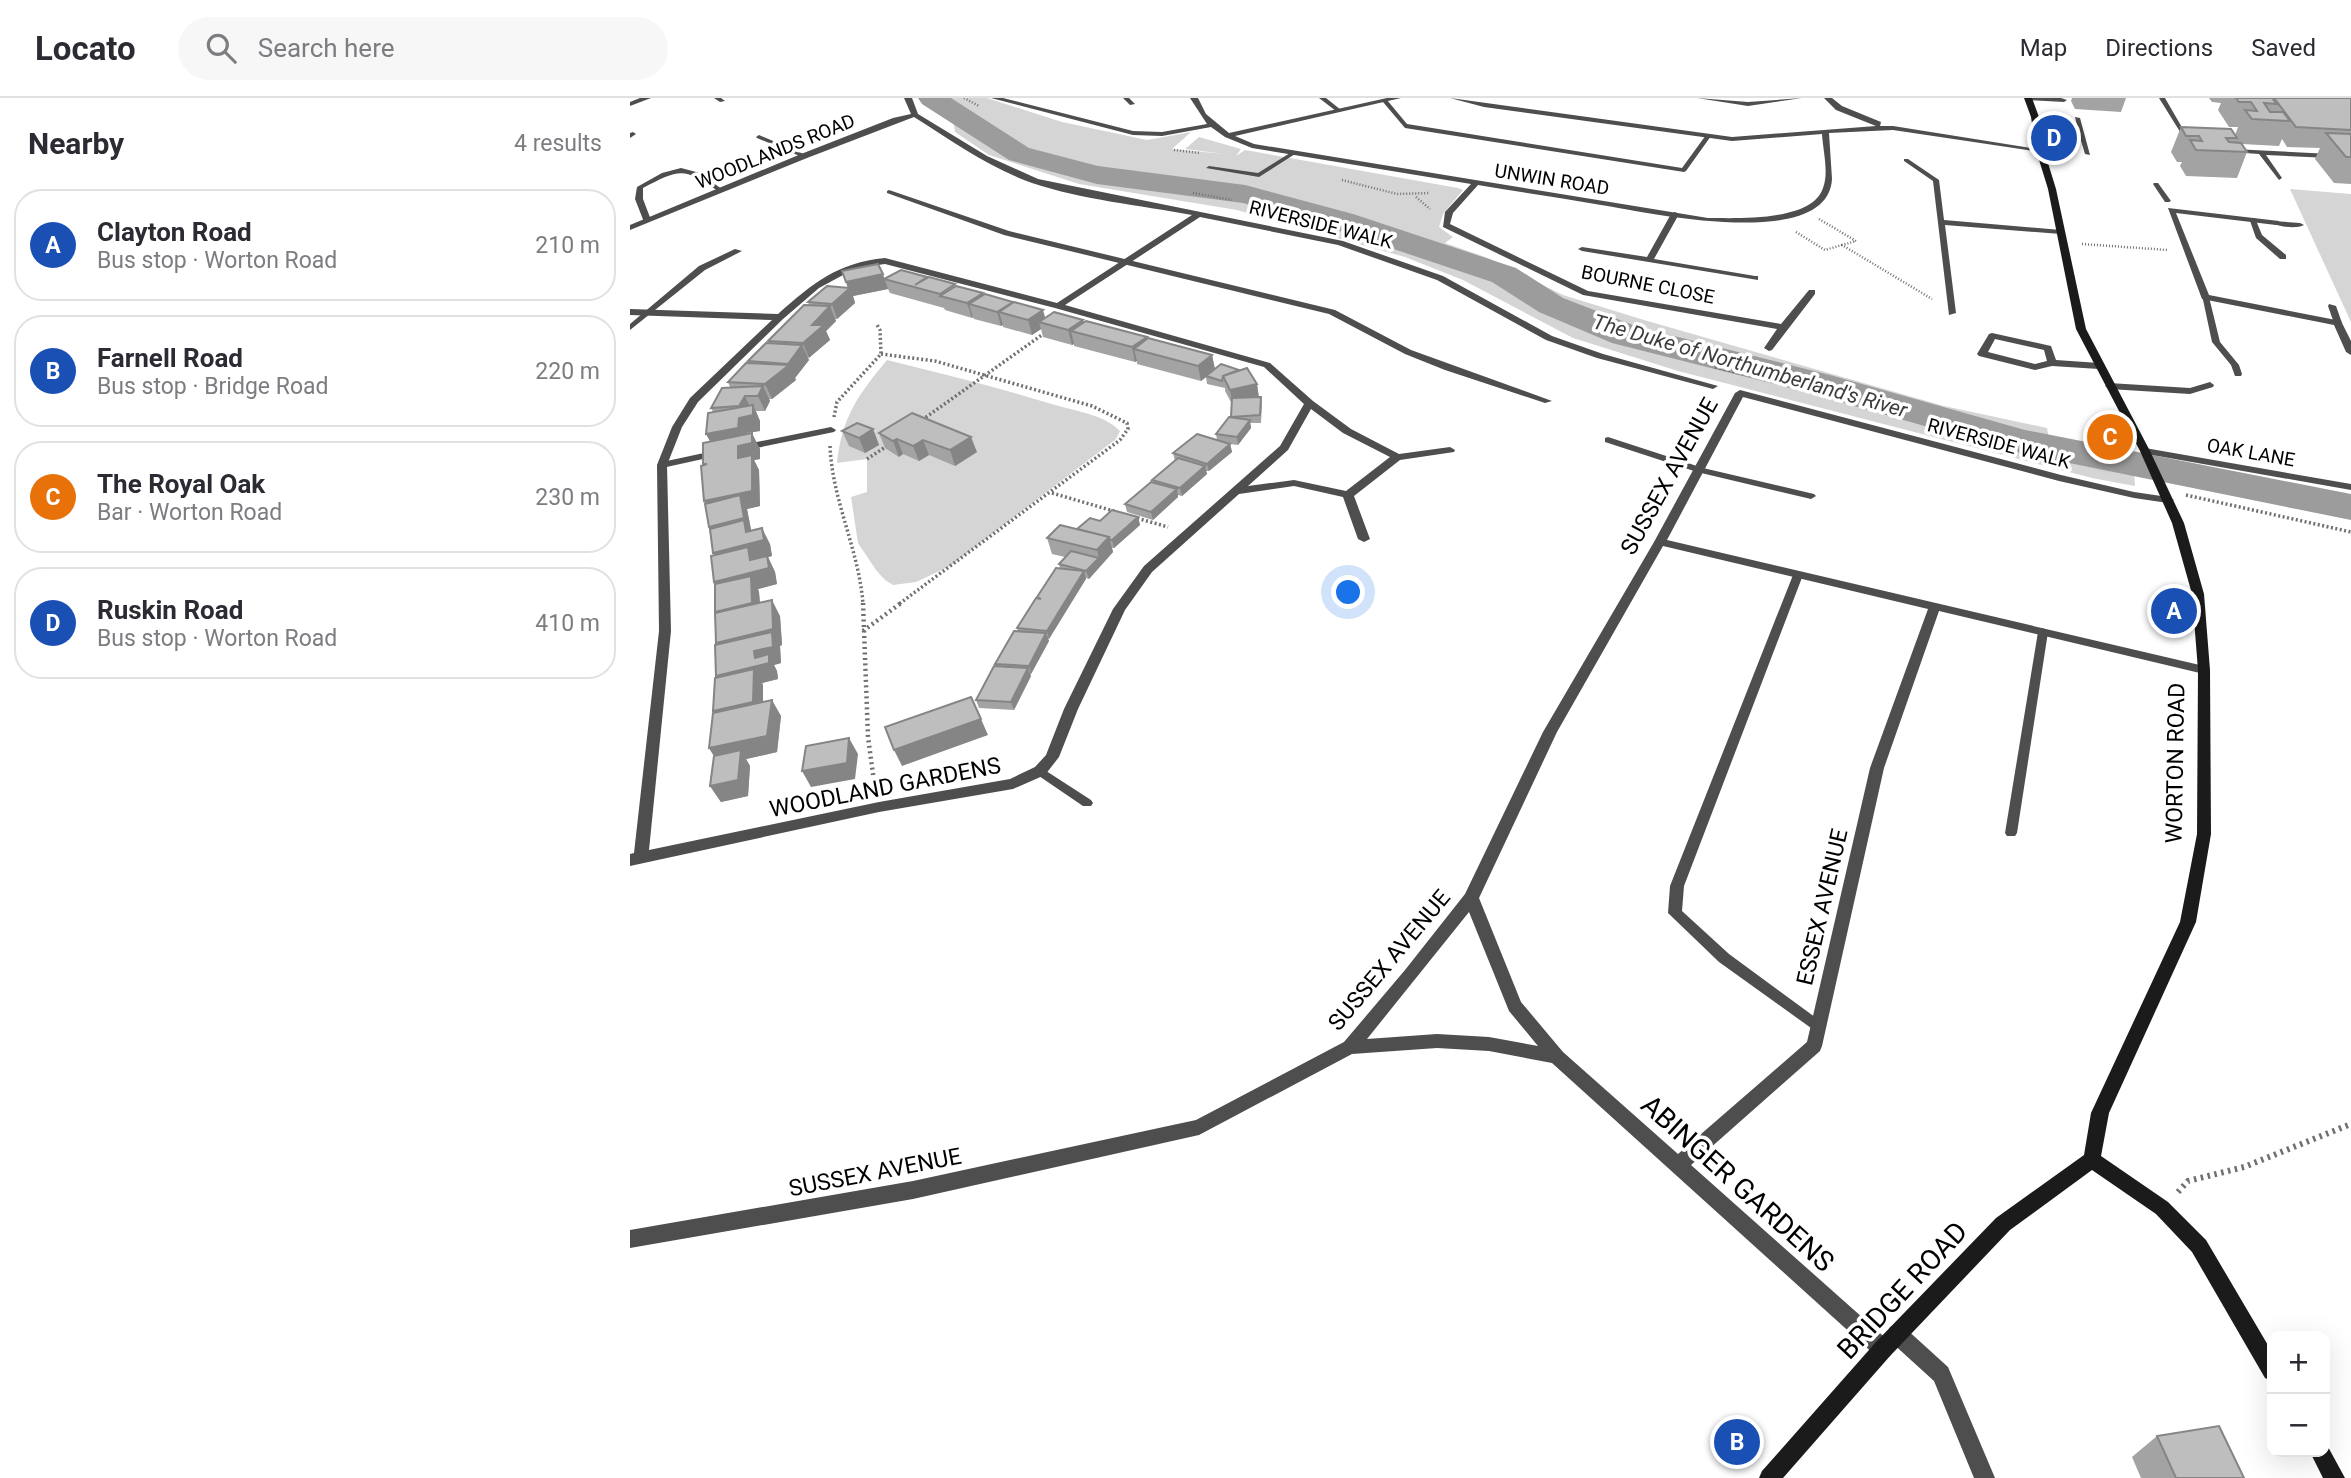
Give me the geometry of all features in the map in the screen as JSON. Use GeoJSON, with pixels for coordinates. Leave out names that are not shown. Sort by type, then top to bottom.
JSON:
{"type":"FeatureCollection","features":[{"type":"Feature","properties":{"kind":"street"},"geometry":{"type":"LineString","coordinates":[[630,104],[647,98]]}},
{"type":"Feature","properties":{"kind":"street"},"geometry":{"type":"LineString","coordinates":[[908,98],[914,106],[915,116]]}},
{"type":"Feature","properties":{"kind":"street"},"geometry":{"type":"LineString","coordinates":[[995,98],[1133,133],[1163,134],[1211,125]]}},
{"type":"Feature","properties":{"kind":"street"},"geometry":{"type":"LineString","coordinates":[[1194,98],[1199,112],[1211,125]]}},
{"type":"Feature","properties":{"kind":"street"},"geometry":{"type":"LineString","coordinates":[[1228,135],[1397,98]]}},
{"type":"Feature","properties":{"kind":"street"},"geometry":{"type":"LineString","coordinates":[[1454,98],[1483,105],[1708,136],[1754,139],[1825,131],[1893,128]]}},
{"type":"Feature","properties":{"kind":"street"},"geometry":{"type":"LineString","coordinates":[[1828,98],[1839,108],[1893,128],[2040,150]]}},
{"type":"Feature","properties":{"kind":"street","name":"WORTON ROAD"},"geometry":{"type":"LineString","coordinates":[[2028,98],[2038,129],[2040,150],[2061,232],[2081,329],[2179,523],[2198,594],[2204,670],[2204,834],[2188,922],[2100,1113],[2092,1160]]}},
{"type":"Feature","properties":{"kind":"street","name":"WOODLANDS ROAD"},"geometry":{"type":"LineString","coordinates":[[630,228],[804,156],[896,120],[915,116]]}},
{"type":"Feature","properties":{"kind":"street","name":"RIVERSIDE WALK"},"geometry":{"type":"LineString","coordinates":[[915,116],[930,122],[984,158],[1035,181],[1340,243],[1418,269],[1467,292],[1549,338],[1600,356],[1713,386]]}},
{"type":"Feature","properties":{"kind":"street","name":"UNWIN ROAD"},"geometry":{"type":"LineString","coordinates":[[1211,125],[1252,146],[1292,154],[1719,220],[1774,219],[1803,210],[1820,200],[1828,188],[1825,131]]}},
{"type":"Feature","properties":{"kind":"street","name":"BOURNE CLOSE"},"geometry":{"type":"LineString","coordinates":[[1476,183],[1448,212],[1446,225],[1564,284],[1586,293],[1783,327]]}},
{"type":"Feature","properties":{"kind":"street"},"geometry":{"type":"LineString","coordinates":[[2276,223],[2169,206],[2204,298],[2338,323],[2351,352]]}},
{"type":"Feature","properties":{"kind":"street"},"geometry":{"type":"LineString","coordinates":[[1058,306],[1199,214]]}},
{"type":"Feature","properties":{"kind":"street","name":"WOODLAND GARDENS"},"geometry":{"type":"LineString","coordinates":[[1040,771],[1013,783],[879,807],[636,859],[665,631],[662,465],[677,427],[694,400],[780,317],[837,270],[861,262],[885,261],[903,265],[1267,365],[1308,403],[1347,432],[1397,457]]}},
{"type":"Feature","properties":{"kind":"street"},"geometry":{"type":"LineString","coordinates":[[1769,348],[1812,292]]}},
{"type":"Feature","properties":{"kind":"street"},"geometry":{"type":"LineString","coordinates":[[630,312],[780,317]]}},
{"type":"Feature","properties":{"kind":"street"},"geometry":{"type":"LineString","coordinates":[[2052,363],[2048,348],[1992,336],[1982,354],[2035,367],[2052,363],[2099,366]]}},
{"type":"Feature","properties":{"kind":"street","name":"RIVERSIDE WALK"},"geometry":{"type":"LineString","coordinates":[[1740,393],[2059,478],[2134,495],[2164,491]]}},
{"type":"Feature","properties":{"kind":"street","name":"SUSSEX AVENUE"},"geometry":{"type":"LineString","coordinates":[[630,1239],[913,1190],[1199,1127],[1350,1047],[1471,898],[1550,732],[1660,542],[1740,393]]}},
{"type":"Feature","properties":{"kind":"street"},"geometry":{"type":"LineString","coordinates":[[1040,771],[1052,757],[1071,709],[1119,609],[1148,569],[1284,448],[1308,403]]}},
{"type":"Feature","properties":{"kind":"street"},"geometry":{"type":"LineString","coordinates":[[1348,495],[1397,457],[1450,450]]}},
{"type":"Feature","properties":{"kind":"street","name":"OAK LANE"},"geometry":{"type":"LineString","coordinates":[[2147,455],[2351,488]]}},
{"type":"Feature","properties":{"kind":"street"},"geometry":{"type":"LineString","coordinates":[[1236,491],[1294,483],[1348,495]]}},
{"type":"Feature","properties":{"kind":"street"},"geometry":{"type":"LineString","coordinates":[[1348,495],[1364,539]]}},
{"type":"Feature","properties":{"kind":"street"},"geometry":{"type":"LineString","coordinates":[[1660,542],[2204,670]]}},
{"type":"Feature","properties":{"kind":"street","name":"ESSEX AVENUE"},"geometry":{"type":"LineString","coordinates":[[1679,1164],[1814,1046],[1877,768],[1934,608]]}},
{"type":"Feature","properties":{"kind":"street","name":"ABINGER GARDENS"},"geometry":{"type":"LineString","coordinates":[[1471,898],[1515,1006],[1557,1057],[1890,1342],[1941,1374],[1985,1478]]}},
{"type":"Feature","properties":{"kind":"street"},"geometry":{"type":"LineString","coordinates":[[1350,1047],[1437,1041],[1489,1044],[1557,1057]]}},
{"type":"Feature","properties":{"kind":"street"},"geometry":{"type":"LineString","coordinates":[[2092,1160],[2162,1208],[2199,1246],[2267,1362]]}},
{"type":"Feature","properties":{"kind":"street","name":"BRIDGE ROAD"},"geometry":{"type":"LineString","coordinates":[[1769,1478],[1890,1342],[2003,1224],[2092,1160]]}},
{"type":"Feature","properties":{"kind":"street"},"geometry":{"type":"LineString","coordinates":[[2323,1457],[2335,1478]]}},
{"type":"Feature","properties":{"kind":"lane"},"geometry":{"type":"LineString","coordinates":[[1126,98],[1132,104]]}},
{"type":"Feature","properties":{"kind":"lane"},"geometry":{"type":"LineString","coordinates":[[1322,98],[1338,110]]}},
{"type":"Feature","properties":{"kind":"lane"},"geometry":{"type":"LineString","coordinates":[[1700,98],[1748,104],[1799,98]]}},
{"type":"Feature","properties":{"kind":"lane"},"geometry":{"type":"LineString","coordinates":[[2028,98],[2064,100]]}},
{"type":"Feature","properties":{"kind":"lane"},"geometry":{"type":"LineString","coordinates":[[2162,98],[2191,146]]}},
{"type":"Feature","properties":{"kind":"lane"},"geometry":{"type":"LineString","coordinates":[[1385,101],[1405,126],[1684,170],[1708,136]]}},
{"type":"Feature","properties":{"kind":"lane"},"geometry":{"type":"LineString","coordinates":[[2077,118],[2088,154]]}},
{"type":"Feature","properties":{"kind":"lane"},"geometry":{"type":"LineString","coordinates":[[2038,129],[2082,132]]}},
{"type":"Feature","properties":{"kind":"lane"},"geometry":{"type":"LineString","coordinates":[[759,137],[804,156]]}},
{"type":"Feature","properties":{"kind":"lane"},"geometry":{"type":"LineString","coordinates":[[2226,151],[2351,157]]}},
{"type":"Feature","properties":{"kind":"lane"},"geometry":{"type":"LineString","coordinates":[[2262,153],[2279,178]]}},
{"type":"Feature","properties":{"kind":"lane"},"geometry":{"type":"LineString","coordinates":[[1209,168],[1259,175],[1292,154]]}},
{"type":"Feature","properties":{"kind":"lane"},"geometry":{"type":"LineString","coordinates":[[1906,160],[1936,180],[1952,313]]}},
{"type":"Feature","properties":{"kind":"lane"},"geometry":{"type":"LineString","coordinates":[[647,220],[639,199],[640,187],[669,172],[684,168],[695,172],[720,190]]}},
{"type":"Feature","properties":{"kind":"lane"},"geometry":{"type":"LineString","coordinates":[[2156,184],[2169,206]]}},
{"type":"Feature","properties":{"kind":"lane"},"geometry":{"type":"LineString","coordinates":[[888,192],[1007,233],[1332,312],[1408,352],[1448,369],[1548,401]]}},
{"type":"Feature","properties":{"kind":"lane"},"geometry":{"type":"LineString","coordinates":[[1649,260],[1675,214]]}},
{"type":"Feature","properties":{"kind":"lane"},"geometry":{"type":"LineString","coordinates":[[2252,220],[2259,236],[2283,257]]}},
{"type":"Feature","properties":{"kind":"lane"},"geometry":{"type":"LineString","coordinates":[[1941,222],[2061,232]]}},
{"type":"Feature","properties":{"kind":"lane"},"geometry":{"type":"LineString","coordinates":[[2276,223],[2300,225]]}},
{"type":"Feature","properties":{"kind":"lane"},"geometry":{"type":"LineString","coordinates":[[1582,249],[1755,278]]}},
{"type":"Feature","properties":{"kind":"lane"},"geometry":{"type":"LineString","coordinates":[[630,328],[702,268],[738,251]]}},
{"type":"Feature","properties":{"kind":"lane"},"geometry":{"type":"LineString","coordinates":[[2204,298],[2216,342],[2235,365],[2238,374]]}},
{"type":"Feature","properties":{"kind":"lane"},"geometry":{"type":"LineString","coordinates":[[2332,306],[2338,323]]}},
{"type":"Feature","properties":{"kind":"lane"},"geometry":{"type":"LineString","coordinates":[[2109,386],[2190,391],[2210,385]]}},
{"type":"Feature","properties":{"kind":"lane"},"geometry":{"type":"LineString","coordinates":[[662,465],[831,430]]}},
{"type":"Feature","properties":{"kind":"lane"},"geometry":{"type":"LineString","coordinates":[[1608,440],[1700,470],[1811,496]]}},
{"type":"Feature","properties":{"kind":"lane"},"geometry":{"type":"LineString","coordinates":[[1798,575],[1677,886],[1675,914],[1724,958],[1818,1027]]}},
{"type":"Feature","properties":{"kind":"lane"},"geometry":{"type":"LineString","coordinates":[[2011,833],[2043,632]]}},
{"type":"Feature","properties":{"kind":"lane"},"geometry":{"type":"LineString","coordinates":[[1040,771],[1087,803]]}},
{"type":"Feature","properties":{"kind":"path"},"geometry":{"type":"LineString","coordinates":[[1185,192],[1241,203]]}},
{"type":"Feature","properties":{"kind":"path"},"geometry":{"type":"LineString","coordinates":[[1774,219],[1825,250],[1856,241],[1803,210]]}},
{"type":"Feature","properties":{"kind":"path"},"geometry":{"type":"LineString","coordinates":[[2063,242],[2186,252]]}},
{"type":"Feature","properties":{"kind":"path"},"geometry":{"type":"LineString","coordinates":[[1842,246],[1938,302]]}},
{"type":"Feature","properties":{"kind":"path"},"geometry":{"type":"LineString","coordinates":[[918,424],[983,375],[1077,311]]}},
{"type":"Feature","properties":{"kind":"path"},"geometry":{"type":"LineString","coordinates":[[876,323],[880,330],[881,354],[837,402],[831,430],[829,466],[846,517],[860,575],[872,775],[879,807]]}},
{"type":"Feature","properties":{"kind":"path"},"geometry":{"type":"LineString","coordinates":[[863,631],[1120,440],[1128,429],[1127,423],[1092,406],[935,361],[881,354]]}},
{"type":"Feature","properties":{"kind":"path"},"geometry":{"type":"LineString","coordinates":[[1715,367],[1755,377]]}},
{"type":"Feature","properties":{"kind":"path"},"geometry":{"type":"LineString","coordinates":[[867,459],[901,437]]}},
{"type":"Feature","properties":{"kind":"path"},"geometry":{"type":"LineString","coordinates":[[2164,491],[2351,532]]}},
{"type":"Feature","properties":{"kind":"path"},"geometry":{"type":"LineString","coordinates":[[1051,492],[1188,534]]}},
{"type":"Feature","properties":{"kind":"path"},"geometry":{"type":"LineString","coordinates":[[2162,1208],[2188,1181],[2244,1167],[2351,1124]]}},
{"type":"Feature","properties":{"kind":"shaded area"},"geometry":{"type":"Polygon","coordinates":[[[943,98],[987,98],[1062,122],[1147,140],[1191,132],[1172,149],[1225,154],[1185,149],[1199,137],[1241,149],[1236,156],[1245,150],[1458,188],[1463,190],[1443,214],[1439,227],[1453,237],[1445,243],[1488,258],[1563,295],[1944,406],[2047,428],[2049,439],[2007,431],[1626,328],[1564,306],[1506,271],[1281,198],[1059,163],[1028,153],[1009,143],[943,98]]]}},
{"type":"Feature","properties":{"kind":"shaded area"},"geometry":{"type":"Polygon","coordinates":[[[953,119],[959,119],[1014,156],[1096,178],[1216,192],[1259,202],[1400,244],[1471,269],[1538,304],[1613,337],[1770,376],[2000,440],[2134,472],[2135,486],[2092,478],[1678,371],[1573,338],[1463,280],[1405,257],[1237,210],[1079,184],[989,155],[955,132],[953,119]]]}},
{"type":"Feature","properties":{"kind":"shaded area"},"geometry":{"type":"Polygon","coordinates":[[[2290,189],[2351,194],[2351,322],[2290,189]]]}},
{"type":"Feature","properties":{"kind":"shaded area"},"geometry":{"type":"Polygon","coordinates":[[[887,360],[1090,414],[1120,431],[1116,439],[950,566],[916,582],[893,585],[876,570],[858,543],[851,497],[867,492],[867,459],[837,463],[847,419],[868,384],[887,360]]]}},
{"type":"Feature","properties":{"kind":"building"},"geometry":{"type":"Polygon","coordinates":[[[2236,98],[2272,98],[2277,104],[2264,103],[2270,112],[2283,112],[2290,121],[2252,119],[2245,110],[2257,111],[2251,102],[2239,102],[2236,98]]]}},
{"type":"Feature","properties":{"kind":"building"},"geometry":{"type":"Polygon","coordinates":[[[2274,98],[2351,98],[2351,130],[2296,127],[2274,98]]]}},
{"type":"Feature","properties":{"kind":"building"},"geometry":{"type":"Polygon","coordinates":[[[2181,127],[2231,129],[2237,138],[2226,138],[2229,142],[2241,143],[2247,152],[2196,150],[2190,140],[2202,141],[2199,136],[2186,136],[2181,127]]]}},
{"type":"Feature","properties":{"kind":"building"},"geometry":{"type":"Polygon","coordinates":[[[2326,133],[2351,134],[2351,157],[2346,157],[2326,133]]]}},
{"type":"Feature","properties":{"kind":"building"},"geometry":{"type":"Polygon","coordinates":[[[878,264],[883,274],[846,282],[842,271],[878,264]]]}},
{"type":"Feature","properties":{"kind":"building"},"geometry":{"type":"Polygon","coordinates":[[[901,270],[927,277],[915,285],[929,277],[955,284],[940,294],[884,279],[901,270]]]}},
{"type":"Feature","properties":{"kind":"building"},"geometry":{"type":"Polygon","coordinates":[[[827,286],[850,288],[832,304],[808,302],[827,286]]]}},
{"type":"Feature","properties":{"kind":"building"},"geometry":{"type":"Polygon","coordinates":[[[956,286],[983,293],[967,303],[940,296],[956,286]]]}},
{"type":"Feature","properties":{"kind":"building"},"geometry":{"type":"Polygon","coordinates":[[[985,294],[1013,302],[997,312],[969,304],[985,294]]]}},
{"type":"Feature","properties":{"kind":"building"},"geometry":{"type":"Polygon","coordinates":[[[1014,302],[1043,310],[1028,320],[999,312],[1014,302]]]}},
{"type":"Feature","properties":{"kind":"building"},"geometry":{"type":"Polygon","coordinates":[[[804,305],[830,306],[812,325],[824,325],[803,343],[768,341],[804,305]]]}},
{"type":"Feature","properties":{"kind":"building"},"geometry":{"type":"Polygon","coordinates":[[[1054,312],[1083,320],[1068,330],[1039,322],[1054,312]]]}},
{"type":"Feature","properties":{"kind":"building"},"geometry":{"type":"Polygon","coordinates":[[[1086,321],[1147,337],[1132,347],[1071,331],[1086,321]]]}},
{"type":"Feature","properties":{"kind":"building"},"geometry":{"type":"Polygon","coordinates":[[[1148,338],[1212,355],[1198,366],[1134,349],[1148,338]]]}},
{"type":"Feature","properties":{"kind":"building"},"geometry":{"type":"Polygon","coordinates":[[[766,343],[802,345],[788,364],[748,361],[766,343]]]}},
{"type":"Feature","properties":{"kind":"building"},"geometry":{"type":"Polygon","coordinates":[[[746,363],[789,365],[765,384],[728,382],[746,363]]]}},
{"type":"Feature","properties":{"kind":"building"},"geometry":{"type":"Polygon","coordinates":[[[1221,364],[1239,370],[1223,376],[1222,381],[1206,376],[1221,364]]]}},
{"type":"Feature","properties":{"kind":"building"},"geometry":{"type":"Polygon","coordinates":[[[1247,368],[1257,384],[1230,390],[1223,376],[1247,368]]]}},
{"type":"Feature","properties":{"kind":"building"},"geometry":{"type":"Polygon","coordinates":[[[763,386],[758,396],[745,396],[739,406],[711,408],[722,388],[763,386]]]}},
{"type":"Feature","properties":{"kind":"building"},"geometry":{"type":"Polygon","coordinates":[[[1261,397],[1260,415],[1231,417],[1232,398],[1261,397]]]}},
{"type":"Feature","properties":{"kind":"building"},"geometry":{"type":"Polygon","coordinates":[[[753,405],[753,415],[739,418],[738,428],[706,434],[708,413],[753,405]]]}},
{"type":"Feature","properties":{"kind":"building"},"geometry":{"type":"Polygon","coordinates":[[[912,413],[971,437],[950,450],[923,440],[913,446],[897,439],[893,441],[879,433],[912,413]]]}},
{"type":"Feature","properties":{"kind":"building"},"geometry":{"type":"Polygon","coordinates":[[[1229,417],[1250,420],[1237,437],[1216,434],[1229,417]]]}},
{"type":"Feature","properties":{"kind":"building"},"geometry":{"type":"Polygon","coordinates":[[[857,423],[873,429],[859,438],[842,431],[857,423]]]}},
{"type":"Feature","properties":{"kind":"building"},"geometry":{"type":"Polygon","coordinates":[[[752,433],[752,443],[738,446],[738,458],[752,455],[752,491],[704,501],[701,466],[707,464],[703,464],[703,443],[752,433]]]}},
{"type":"Feature","properties":{"kind":"building"},"geometry":{"type":"Polygon","coordinates":[[[1197,434],[1230,444],[1207,464],[1173,453],[1197,434]]]}},
{"type":"Feature","properties":{"kind":"building"},"geometry":{"type":"Polygon","coordinates":[[[1178,458],[1205,466],[1180,488],[1152,480],[1178,458]]]}},
{"type":"Feature","properties":{"kind":"building"},"geometry":{"type":"Polygon","coordinates":[[[1151,482],[1177,489],[1151,512],[1125,504],[1151,482]]]}},
{"type":"Feature","properties":{"kind":"building"},"geometry":{"type":"Polygon","coordinates":[[[740,495],[744,518],[709,527],[705,504],[740,495]]]}},
{"type":"Feature","properties":{"kind":"building"},"geometry":{"type":"Polygon","coordinates":[[[1112,510],[1138,517],[1112,540],[1077,529],[1090,518],[1100,521],[1112,510]]]}},
{"type":"Feature","properties":{"kind":"building"},"geometry":{"type":"Polygon","coordinates":[[[744,520],[746,532],[762,528],[764,540],[713,553],[710,529],[744,520]]]}},
{"type":"Feature","properties":{"kind":"building"},"geometry":{"type":"Polygon","coordinates":[[[1060,525],[1109,537],[1097,550],[1047,538],[1060,525]]]}},
{"type":"Feature","properties":{"kind":"building"},"geometry":{"type":"Polygon","coordinates":[[[748,547],[750,560],[767,556],[769,568],[714,582],[711,556],[748,547]]]}},
{"type":"Feature","properties":{"kind":"building"},"geometry":{"type":"Polygon","coordinates":[[[1071,551],[1099,558],[1086,571],[1059,564],[1071,551]]]}},
{"type":"Feature","properties":{"kind":"building"},"geometry":{"type":"Polygon","coordinates":[[[1056,568],[1084,571],[1047,631],[1017,628],[1036,598],[1041,599],[1037,597],[1056,568]]]}},
{"type":"Feature","properties":{"kind":"building"},"geometry":{"type":"Polygon","coordinates":[[[751,576],[752,603],[715,612],[715,584],[751,576]]]}},
{"type":"Feature","properties":{"kind":"building"},"geometry":{"type":"Polygon","coordinates":[[[772,600],[773,629],[716,643],[715,613],[772,600]]]}},
{"type":"Feature","properties":{"kind":"building"},"geometry":{"type":"Polygon","coordinates":[[[1014,631],[1046,633],[1029,666],[995,664],[1014,631]]]}},
{"type":"Feature","properties":{"kind":"building"},"geometry":{"type":"Polygon","coordinates":[[[772,632],[773,647],[754,651],[755,658],[769,654],[769,663],[716,676],[715,645],[772,632]]]}},
{"type":"Feature","properties":{"kind":"building"},"geometry":{"type":"Polygon","coordinates":[[[994,666],[1028,668],[1011,702],[976,700],[994,666]]]}},
{"type":"Feature","properties":{"kind":"building"},"geometry":{"type":"Polygon","coordinates":[[[754,669],[753,702],[713,711],[715,678],[754,669]]]}},
{"type":"Feature","properties":{"kind":"building"},"geometry":{"type":"Polygon","coordinates":[[[971,697],[981,719],[894,750],[885,727],[971,697]]]}},
{"type":"Feature","properties":{"kind":"building"},"geometry":{"type":"Polygon","coordinates":[[[772,700],[767,736],[709,748],[713,713],[772,700]]]}},
{"type":"Feature","properties":{"kind":"building"},"geometry":{"type":"Polygon","coordinates":[[[849,738],[847,763],[802,771],[806,746],[849,738]]]}},
{"type":"Feature","properties":{"kind":"building"},"geometry":{"type":"Polygon","coordinates":[[[741,750],[738,780],[710,786],[714,756],[741,750]]]}},
{"type":"Feature","properties":{"kind":"building"},"geometry":{"type":"Polygon","coordinates":[[[2219,1426],[2244,1478],[2176,1478],[2157,1436],[2219,1426]]]}},
{"type":"Feature","properties":{"kind":"waterway","name":"The Duke of Northumberland's River"},"geometry":{"type":"LineString","coordinates":[[932,98],[1019,154],[1097,175],[1245,194],[1342,221],[1504,275],[1551,305],[1625,335],[1816,383],[2019,441],[2351,507]]}},
{"type":"Feature","properties":{"kind":"place","name":"Ruskin Road"},"geometry":{"type":"Point","coordinates":[2054,138]}},
{"type":"Feature","properties":{"kind":"place","name":"The Royal Oak"},"geometry":{"type":"Point","coordinates":[2110,437]}},
{"type":"Feature","properties":{"kind":"place","name":"Clayton Road"},"geometry":{"type":"Point","coordinates":[2174,611]}},
{"type":"Feature","properties":{"kind":"place","name":"Farnell Road"},"geometry":{"type":"Point","coordinates":[1737,1442]}}]}
